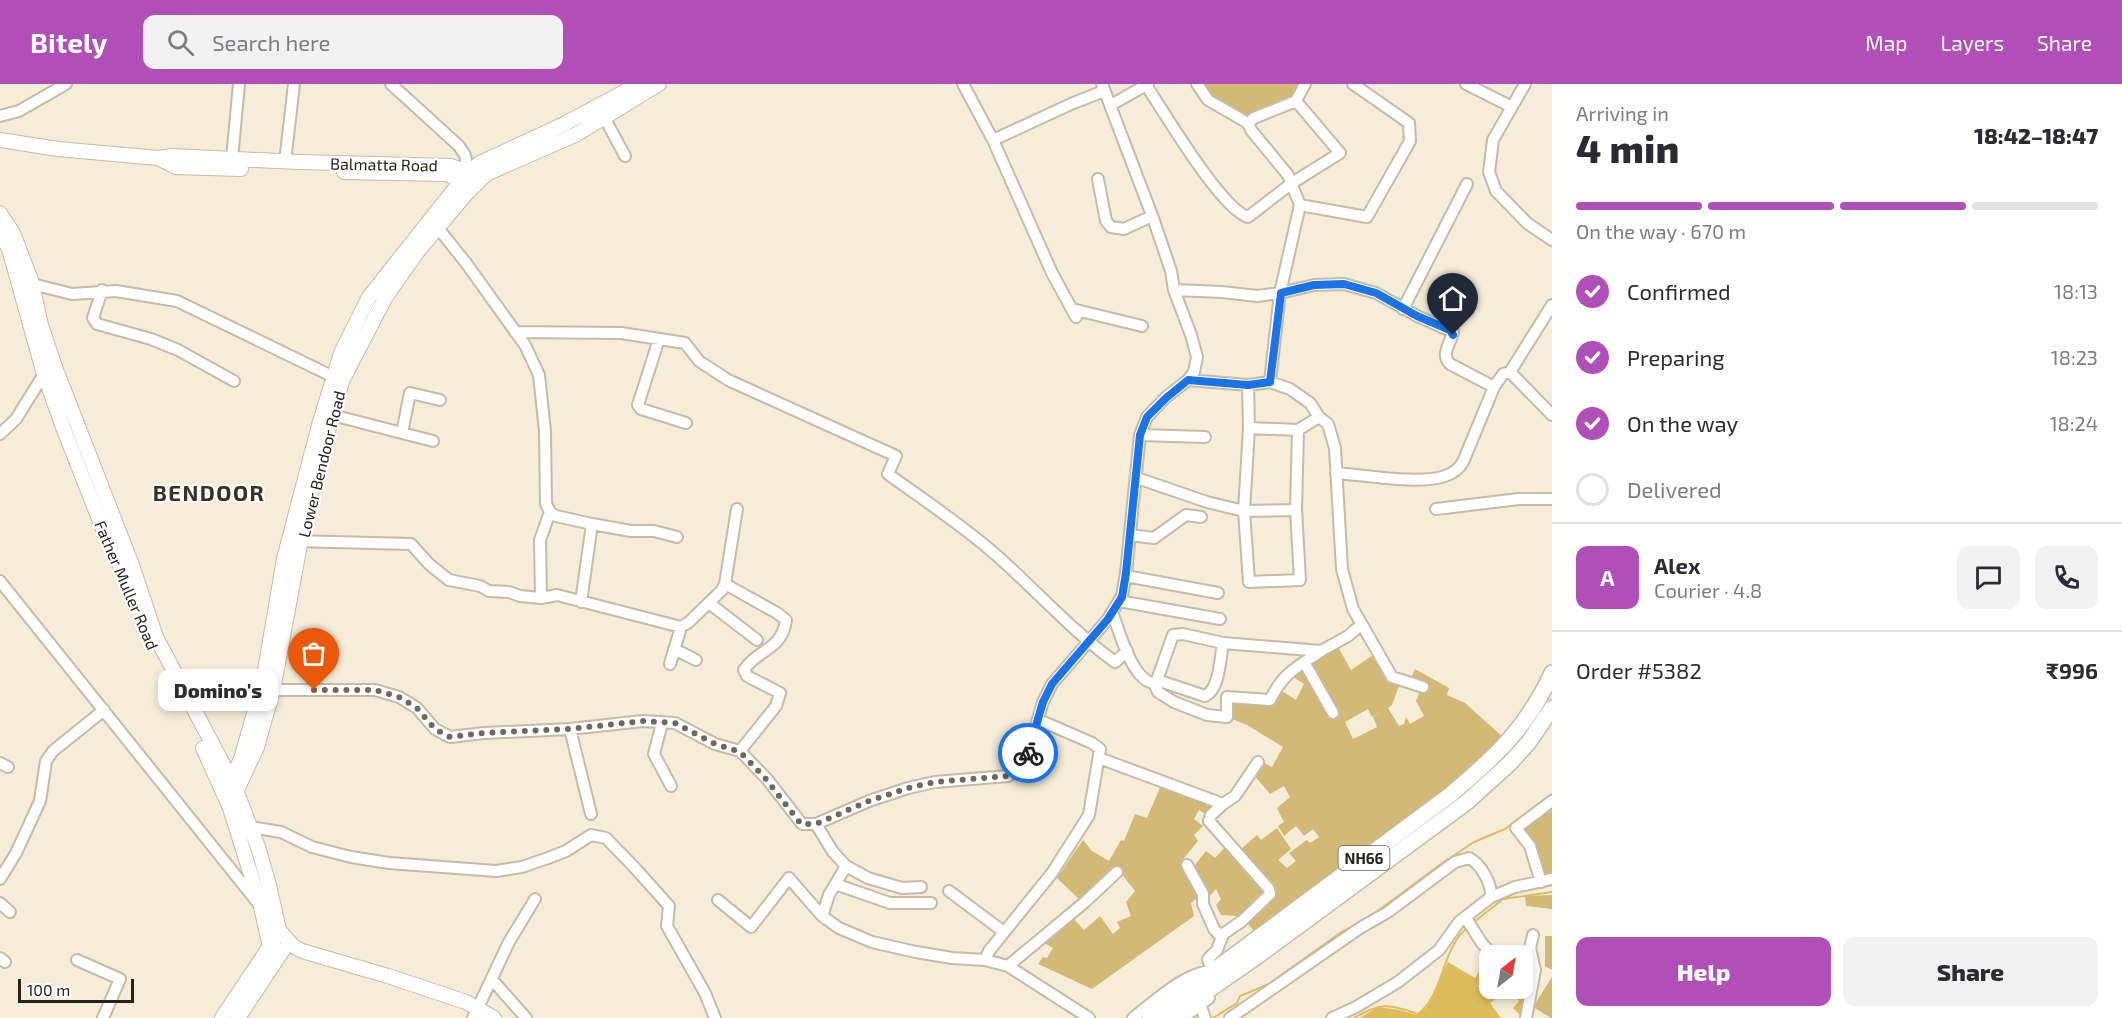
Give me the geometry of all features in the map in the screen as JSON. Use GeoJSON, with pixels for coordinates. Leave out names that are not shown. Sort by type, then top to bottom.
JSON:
{"type":"FeatureCollection","features":[{"type":"Feature","properties":{"kind":"highway","name":"NH66"},"geometry":{"type":"LineString","coordinates":[[1150,1018],[1450,795],[1476,773],[1501,750],[1517,731],[1532,711],[1552,673]]}},
{"type":"Feature","properties":{"kind":"highway","name":"NH66"},"geometry":{"type":"LineString","coordinates":[[1168,1018],[1259,955],[1467,802],[1497,776],[1529,742],[1552,708]]}},
{"type":"Feature","properties":{"kind":"main road"},"geometry":{"type":"LineString","coordinates":[[295,541],[337,379],[341,353],[369,297],[480,163],[564,124],[639,84]]}},
{"type":"Feature","properties":{"kind":"main road"},"geometry":{"type":"LineString","coordinates":[[604,117],[659,84]]}},
{"type":"Feature","properties":{"kind":"main road","name":"Lower Bendoor Road"},"geometry":{"type":"LineString","coordinates":[[228,788],[257,747],[295,541],[332,415],[337,379],[385,297],[418,251],[438,228],[468,180],[577,134],[604,117]]}},
{"type":"Feature","properties":{"kind":"main road","name":"Balmatta Road"},"geometry":{"type":"LineString","coordinates":[[0,140],[58,149],[158,158],[172,156],[285,162],[452,166],[468,180]]}},
{"type":"Feature","properties":{"kind":"main road","name":"Balmatta Road"},"geometry":{"type":"LineString","coordinates":[[158,158],[176,166],[447,174],[468,180]]}},
{"type":"Feature","properties":{"kind":"main road"},"geometry":{"type":"LineString","coordinates":[[0,213],[13,233],[32,284],[50,370]]}},
{"type":"Feature","properties":{"kind":"main road"},"geometry":{"type":"LineString","coordinates":[[0,233],[9,249],[50,370]]}},
{"type":"Feature","properties":{"kind":"main road","name":"Father Muller Road"},"geometry":{"type":"LineString","coordinates":[[50,370],[80,473],[129,585],[145,630],[183,710],[228,788],[242,825],[261,907],[275,951]]}},
{"type":"Feature","properties":{"kind":"main road"},"geometry":{"type":"LineString","coordinates":[[238,1018],[275,951],[279,930],[269,885],[242,825]]}},
{"type":"Feature","properties":{"kind":"main road"},"geometry":{"type":"LineString","coordinates":[[279,930],[302,951],[388,976],[476,1013],[494,1018]]}},
{"type":"Feature","properties":{"kind":"main road"},"geometry":{"type":"LineString","coordinates":[[222,1018],[275,951],[289,941]]}},
{"type":"Feature","properties":{"kind":"street"},"geometry":{"type":"LineString","coordinates":[[0,116],[19,111],[66,84]]}},
{"type":"Feature","properties":{"kind":"street"},"geometry":{"type":"LineString","coordinates":[[232,159],[239,84]]}},
{"type":"Feature","properties":{"kind":"street"},"geometry":{"type":"LineString","coordinates":[[285,162],[294,84]]}},
{"type":"Feature","properties":{"kind":"street"},"geometry":{"type":"LineString","coordinates":[[391,84],[459,146],[465,155],[468,180]]}},
{"type":"Feature","properties":{"kind":"street"},"geometry":{"type":"LineString","coordinates":[[963,84],[993,140],[1052,273],[1074,313],[1142,326]]}},
{"type":"Feature","properties":{"kind":"street"},"geometry":{"type":"LineString","coordinates":[[1197,84],[1208,100],[1248,123],[1251,130],[1288,175],[1300,205],[1281,293],[1270,382]]}},
{"type":"Feature","properties":{"kind":"street"},"geometry":{"type":"LineString","coordinates":[[1248,123],[1254,118],[1296,101],[1305,84]]}},
{"type":"Feature","properties":{"kind":"street"},"geometry":{"type":"LineString","coordinates":[[1300,205],[1367,217],[1410,141],[1409,123],[1353,84]]}},
{"type":"Feature","properties":{"kind":"street"},"geometry":{"type":"LineString","coordinates":[[1466,84],[1512,107]]}},
{"type":"Feature","properties":{"kind":"street"},"geometry":{"type":"LineString","coordinates":[[1525,84],[1493,140],[1489,172],[1496,191],[1527,223],[1552,240]]}},
{"type":"Feature","properties":{"kind":"street"},"geometry":{"type":"LineString","coordinates":[[1111,105],[1147,85],[1210,181],[1240,215],[1248,217],[1292,183],[1340,153],[1296,101]]}},
{"type":"Feature","properties":{"kind":"street"},"geometry":{"type":"LineString","coordinates":[[267,688],[375,690],[399,697],[417,708],[435,729],[450,737],[570,729],[643,721],[675,723],[715,744],[740,752],[766,779],[801,824],[816,824],[869,801],[908,788],[935,782],[1008,776],[1020,767],[1027,755],[1043,702],[1052,684],[1119,601],[1126,576],[1140,435],[1147,417],[1194,372],[1197,357],[1152,216],[1103,88],[993,140]]}},
{"type":"Feature","properties":{"kind":"street"},"geometry":{"type":"LineString","coordinates":[[604,117],[625,156]]}},
{"type":"Feature","properties":{"kind":"street"},"geometry":{"type":"LineString","coordinates":[[1098,179],[1106,221],[1111,226],[1124,229],[1152,216]]}},
{"type":"Feature","properties":{"kind":"street"},"geometry":{"type":"LineString","coordinates":[[1403,309],[1467,184]]}},
{"type":"Feature","properties":{"kind":"street"},"geometry":{"type":"LineString","coordinates":[[438,228],[525,345],[539,375],[545,430],[546,504],[550,512],[556,516],[592,524],[631,531],[654,531],[677,537]]}},
{"type":"Feature","properties":{"kind":"street"},"geometry":{"type":"LineString","coordinates":[[32,284],[72,294],[81,295],[102,290],[127,291],[177,301],[337,379]]}},
{"type":"Feature","properties":{"kind":"street"},"geometry":{"type":"LineString","coordinates":[[1174,290],[1257,296],[1314,285],[1344,284],[1376,293],[1403,309],[1453,332],[1445,355],[1446,360],[1494,387]]}},
{"type":"Feature","properties":{"kind":"street"},"geometry":{"type":"LineString","coordinates":[[102,290],[93,318],[97,324],[151,339],[178,350],[234,381]]}},
{"type":"Feature","properties":{"kind":"street"},"geometry":{"type":"LineString","coordinates":[[1336,473],[1419,479],[1444,477],[1454,473],[1463,462],[1494,387],[1503,374],[1510,372],[1552,305]]}},
{"type":"Feature","properties":{"kind":"street"},"geometry":{"type":"LineString","coordinates":[[515,332],[621,333],[685,343],[699,362],[728,380],[896,456],[888,474],[993,553],[1088,642],[1115,662],[1127,651]]}},
{"type":"Feature","properties":{"kind":"street"},"geometry":{"type":"LineString","coordinates":[[659,339],[639,405],[641,409],[686,423]]}},
{"type":"Feature","properties":{"kind":"street"},"geometry":{"type":"LineString","coordinates":[[0,434],[16,419],[50,370]]}},
{"type":"Feature","properties":{"kind":"street"},"geometry":{"type":"LineString","coordinates":[[1510,372],[1552,415]]}},
{"type":"Feature","properties":{"kind":"street"},"geometry":{"type":"LineString","coordinates":[[1188,380],[1248,385],[1270,382],[1290,389],[1310,404],[1319,417],[1328,424],[1335,448],[1342,569],[1353,609],[1392,677],[1423,687]]}},
{"type":"Feature","properties":{"kind":"street"},"geometry":{"type":"LineString","coordinates":[[1248,385],[1249,428],[1244,511],[1249,582],[1300,580],[1296,510],[1298,430]]}},
{"type":"Feature","properties":{"kind":"street"},"geometry":{"type":"LineString","coordinates":[[402,433],[410,393],[440,400]]}},
{"type":"Feature","properties":{"kind":"street"},"geometry":{"type":"LineString","coordinates":[[332,415],[433,441]]}},
{"type":"Feature","properties":{"kind":"street"},"geometry":{"type":"LineString","coordinates":[[1249,428],[1298,430],[1319,417]]}},
{"type":"Feature","properties":{"kind":"street"},"geometry":{"type":"LineString","coordinates":[[1140,435],[1205,437]]}},
{"type":"Feature","properties":{"kind":"street"},"geometry":{"type":"LineString","coordinates":[[1137,478],[1207,502],[1244,511],[1296,510]]}},
{"type":"Feature","properties":{"kind":"street"},"geometry":{"type":"LineString","coordinates":[[1436,509],[1519,499],[1552,499]]}},
{"type":"Feature","properties":{"kind":"street"},"geometry":{"type":"LineString","coordinates":[[295,541],[411,544],[429,564],[449,580],[480,586],[489,591],[509,592],[520,596],[541,598],[557,595],[681,627],[690,622],[722,590],[725,584],[737,509]]}},
{"type":"Feature","properties":{"kind":"street"},"geometry":{"type":"LineString","coordinates":[[541,598],[540,540],[550,512]]}},
{"type":"Feature","properties":{"kind":"street"},"geometry":{"type":"LineString","coordinates":[[1130,535],[1154,538],[1186,515],[1202,517]]}},
{"type":"Feature","properties":{"kind":"street"},"geometry":{"type":"LineString","coordinates":[[581,602],[592,524]]}},
{"type":"Feature","properties":{"kind":"street"},"geometry":{"type":"LineString","coordinates":[[1126,576],[1218,594]]}},
{"type":"Feature","properties":{"kind":"street"},"geometry":{"type":"LineString","coordinates":[[0,581],[261,907]]}},
{"type":"Feature","properties":{"kind":"street"},"geometry":{"type":"LineString","coordinates":[[725,584],[786,620],[781,638],[744,670],[747,676],[780,693],[776,706],[740,752]]}},
{"type":"Feature","properties":{"kind":"street"},"geometry":{"type":"LineString","coordinates":[[1119,601],[1220,619]]}},
{"type":"Feature","properties":{"kind":"street"},"geometry":{"type":"LineString","coordinates":[[709,603],[757,640]]}},
{"type":"Feature","properties":{"kind":"street"},"geometry":{"type":"LineString","coordinates":[[1112,612],[1133,665],[1144,680],[1208,695],[1214,689],[1223,643]]}},
{"type":"Feature","properties":{"kind":"street"},"geometry":{"type":"LineString","coordinates":[[1321,651],[1223,643],[1183,634],[1173,635],[1155,682],[1158,692],[1174,702],[1207,715],[1227,717],[1227,697],[1270,700],[1279,683],[1291,671],[1362,625]]}},
{"type":"Feature","properties":{"kind":"street"},"geometry":{"type":"LineString","coordinates":[[670,664],[681,627]]}},
{"type":"Feature","properties":{"kind":"street"},"geometry":{"type":"LineString","coordinates":[[674,649],[696,660]]}},
{"type":"Feature","properties":{"kind":"street"},"geometry":{"type":"LineString","coordinates":[[1304,663],[1333,713]]}},
{"type":"Feature","properties":{"kind":"street"},"geometry":{"type":"LineString","coordinates":[[0,879],[16,853],[40,801],[46,761],[52,751],[104,710]]}},
{"type":"Feature","properties":{"kind":"street"},"geometry":{"type":"LineString","coordinates":[[985,960],[988,951],[1052,873],[1089,815],[1100,749],[1092,742],[1039,720]]}},
{"type":"Feature","properties":{"kind":"street"},"geometry":{"type":"LineString","coordinates":[[662,723],[654,753],[671,786]]}},
{"type":"Feature","properties":{"kind":"street"},"geometry":{"type":"LineString","coordinates":[[570,729],[591,814]]}},
{"type":"Feature","properties":{"kind":"street"},"geometry":{"type":"LineString","coordinates":[[1099,758],[1223,804]]}},
{"type":"Feature","properties":{"kind":"street"},"geometry":{"type":"LineString","coordinates":[[1133,1018],[1189,977],[1202,971],[1212,971],[1208,959],[1217,950],[1223,934],[1242,921],[1270,894],[1209,821],[1209,817],[1235,796],[1258,762]]}},
{"type":"Feature","properties":{"kind":"street"},"geometry":{"type":"LineString","coordinates":[[1332,1018],[1356,1007],[1398,982],[1439,950],[1459,922],[1491,897],[1515,887],[1547,880],[1530,846],[1516,828],[1552,801]]}},
{"type":"Feature","properties":{"kind":"street"},"geometry":{"type":"LineString","coordinates":[[816,824],[833,852],[846,866],[868,878],[902,888],[921,887]]}},
{"type":"Feature","properties":{"kind":"street"},"geometry":{"type":"LineString","coordinates":[[242,825],[281,832],[312,848],[351,857],[388,863],[496,871],[522,867],[548,858],[566,851],[591,835],[606,838],[669,906],[667,926],[705,993],[715,1018]]}},
{"type":"Feature","properties":{"kind":"street"},"geometry":{"type":"LineString","coordinates":[[1230,1018],[1360,928],[1388,912],[1455,862],[1469,858],[1474,861],[1487,879],[1492,892],[1491,897]]}},
{"type":"Feature","properties":{"kind":"street"},"geometry":{"type":"LineString","coordinates":[[1187,865],[1203,894],[1203,904],[1214,929],[1222,938]]}},
{"type":"Feature","properties":{"kind":"street"},"geometry":{"type":"LineString","coordinates":[[822,916],[829,896],[846,866]]}},
{"type":"Feature","properties":{"kind":"street"},"geometry":{"type":"LineString","coordinates":[[1008,966],[1086,902],[1117,872]]}},
{"type":"Feature","properties":{"kind":"street"},"geometry":{"type":"LineString","coordinates":[[718,900],[751,927],[789,878],[822,916],[839,928],[872,942],[916,952],[952,958],[985,960],[1008,966],[1089,1018]]}},
{"type":"Feature","properties":{"kind":"street"},"geometry":{"type":"LineString","coordinates":[[836,884],[890,903],[931,903]]}},
{"type":"Feature","properties":{"kind":"street"},"geometry":{"type":"LineString","coordinates":[[949,891],[1004,932]]}},
{"type":"Feature","properties":{"kind":"street"},"geometry":{"type":"LineString","coordinates":[[476,1013],[508,942],[535,899]]}},
{"type":"Feature","properties":{"kind":"street"},"geometry":{"type":"LineString","coordinates":[[0,903],[10,912]]}},
{"type":"Feature","properties":{"kind":"street"},"geometry":{"type":"LineString","coordinates":[[1466,918],[1484,945]]}},
{"type":"Feature","properties":{"kind":"street"},"geometry":{"type":"LineString","coordinates":[[1531,945],[1533,935]]}},
{"type":"Feature","properties":{"kind":"street"},"geometry":{"type":"LineString","coordinates":[[1183,1018],[1252,966],[1259,955]]}},
{"type":"Feature","properties":{"kind":"street"},"geometry":{"type":"LineString","coordinates":[[77,960],[120,979],[107,1017]]}},
{"type":"Feature","properties":{"kind":"street"},"geometry":{"type":"LineString","coordinates":[[1533,961],[1535,970],[1533,981]]}},
{"type":"Feature","properties":{"kind":"street"},"geometry":{"type":"LineString","coordinates":[[491,981],[526,1018]]}},
{"type":"Feature","properties":{"kind":"street"},"geometry":{"type":"LineString","coordinates":[[1526,1018],[1530,999]]}},
{"type":"Feature","properties":{"kind":"street"},"geometry":{"type":"LineString","coordinates":[[1200,1004],[1205,1018]]}},
{"type":"Feature","properties":{"kind":"shaded area"},"geometry":{"type":"Polygon","coordinates":[[[1201,84],[1302,84],[1296,101],[1249,120],[1223,107],[1201,84]]]}},
{"type":"Feature","properties":{"kind":"shaded area"},"geometry":{"type":"Polygon","coordinates":[[[1338,647],[1351,670],[1373,655],[1386,681],[1399,686],[1392,705],[1388,708],[1399,726],[1404,724],[1406,717],[1410,724],[1424,716],[1416,701],[1420,691],[1424,693],[1426,686],[1411,679],[1415,669],[1449,688],[1447,695],[1465,703],[1504,738],[1484,759],[1399,825],[1254,931],[1245,921],[1276,890],[1239,851],[1257,835],[1261,840],[1277,828],[1291,849],[1278,860],[1287,868],[1296,861],[1289,853],[1307,840],[1310,843],[1319,837],[1313,829],[1304,836],[1296,826],[1284,836],[1278,826],[1284,822],[1277,808],[1290,797],[1284,786],[1270,794],[1253,774],[1261,761],[1272,767],[1283,747],[1247,725],[1229,718],[1229,699],[1271,703],[1279,689],[1296,700],[1304,684],[1293,677],[1338,647]],[[1368,709],[1345,722],[1353,739],[1377,727],[1373,717],[1382,711],[1372,717],[1368,709]]]}},
{"type":"Feature","properties":{"kind":"shaded area"},"geometry":{"type":"Polygon","coordinates":[[[1162,783],[1218,804],[1208,816],[1199,810],[1194,819],[1203,826],[1194,835],[1198,841],[1184,858],[1184,865],[1201,895],[1191,903],[1194,916],[1092,989],[1038,964],[1043,957],[1047,958],[1053,948],[1041,941],[1072,917],[1084,930],[1100,916],[1113,934],[1120,928],[1117,922],[1131,916],[1126,902],[1135,891],[1121,873],[1081,901],[1057,878],[1083,840],[1092,851],[1109,861],[1121,840],[1124,841],[1135,814],[1147,818],[1162,783]]]}},
{"type":"Feature","properties":{"kind":"shaded area"},"geometry":{"type":"Polygon","coordinates":[[[1552,801],[1552,879],[1542,881],[1517,828],[1552,801]]]}},
{"type":"Feature","properties":{"kind":"shaded area"},"geometry":{"type":"Polygon","coordinates":[[[1227,845],[1268,889],[1241,920],[1237,916],[1221,915],[1216,905],[1221,899],[1216,889],[1211,895],[1205,896],[1191,870],[1206,851],[1215,858],[1227,845]]]}},
{"type":"Feature","properties":{"kind":"shaded area"},"geometry":{"type":"Polygon","coordinates":[[[1552,895],[1552,909],[1526,906],[1525,896],[1552,895]]]}},
{"type":"Feature","properties":{"kind":"shaded area"},"geometry":{"type":"Polygon","coordinates":[[[1545,936],[1552,936],[1552,970],[1545,966],[1545,936]]]}},
{"type":"Feature","properties":{"kind":"shaded area"},"geometry":{"type":"Polygon","coordinates":[[[1448,962],[1475,978],[1479,971],[1479,999],[1496,999],[1490,1003],[1501,1018],[1359,1018],[1379,1007],[1417,1015],[1426,1008],[1448,962]]]}},
{"type":"Feature","properties":{"kind":"shaded area"},"geometry":{"type":"Polygon","coordinates":[[[1552,977],[1552,1018],[1551,1018],[1533,1007],[1552,977]]]}},
{"type":"Feature","properties":{"kind":"shaded area"},"geometry":{"type":"Polygon","coordinates":[[[1518,999],[1527,999],[1523,1018],[1513,1008],[1519,1001],[1518,999]]]}},
{"type":"Feature","properties":{"kind":"waterway"},"geometry":{"type":"LineString","coordinates":[[1371,916],[1441,864],[1474,842],[1505,829],[1552,794]]}},
{"type":"Feature","properties":{"kind":"waterway"},"geometry":{"type":"LineString","coordinates":[[1474,922],[1503,899],[1552,892]]}},
{"type":"Feature","properties":{"kind":"waterway"},"geometry":{"type":"LineString","coordinates":[[1213,1018],[1237,1003],[1240,996],[1269,984],[1340,933],[1366,919]]}},
{"type":"Feature","properties":{"kind":"waterway"},"geometry":{"type":"LineString","coordinates":[[1354,1018],[1371,1009],[1385,1006],[1418,1014],[1433,995],[1452,947],[1467,928]]}},
{"type":"Feature","properties":{"kind":"way so far"},"geometry":{"type":"LineString","coordinates":[[314,690],[375,690],[399,697],[417,708],[435,729],[450,737],[570,729],[643,721],[675,723],[715,744],[740,752],[766,779],[801,824],[816,824],[869,801],[908,788],[935,782],[1008,776],[1020,767],[1028,753]]}},
{"type":"Feature","properties":{"kind":"place","name":"Domino's"},"geometry":{"type":"Point","coordinates":[314,690]}},
{"type":"Feature","properties":{"kind":"district","name":"BENDOOR"},"geometry":{"type":"Point","coordinates":[209,492]}},
{"type":"Feature","properties":{"kind":"route"},"geometry":{"type":"LineString","coordinates":[[1028,753],[1043,702],[1052,684],[1108,619],[1122,597],[1140,435],[1147,417],[1166,398],[1188,380],[1248,385],[1270,382],[1281,293],[1314,285],[1344,284],[1376,293],[1417,316],[1450,330],[1453,335]]}}]}
